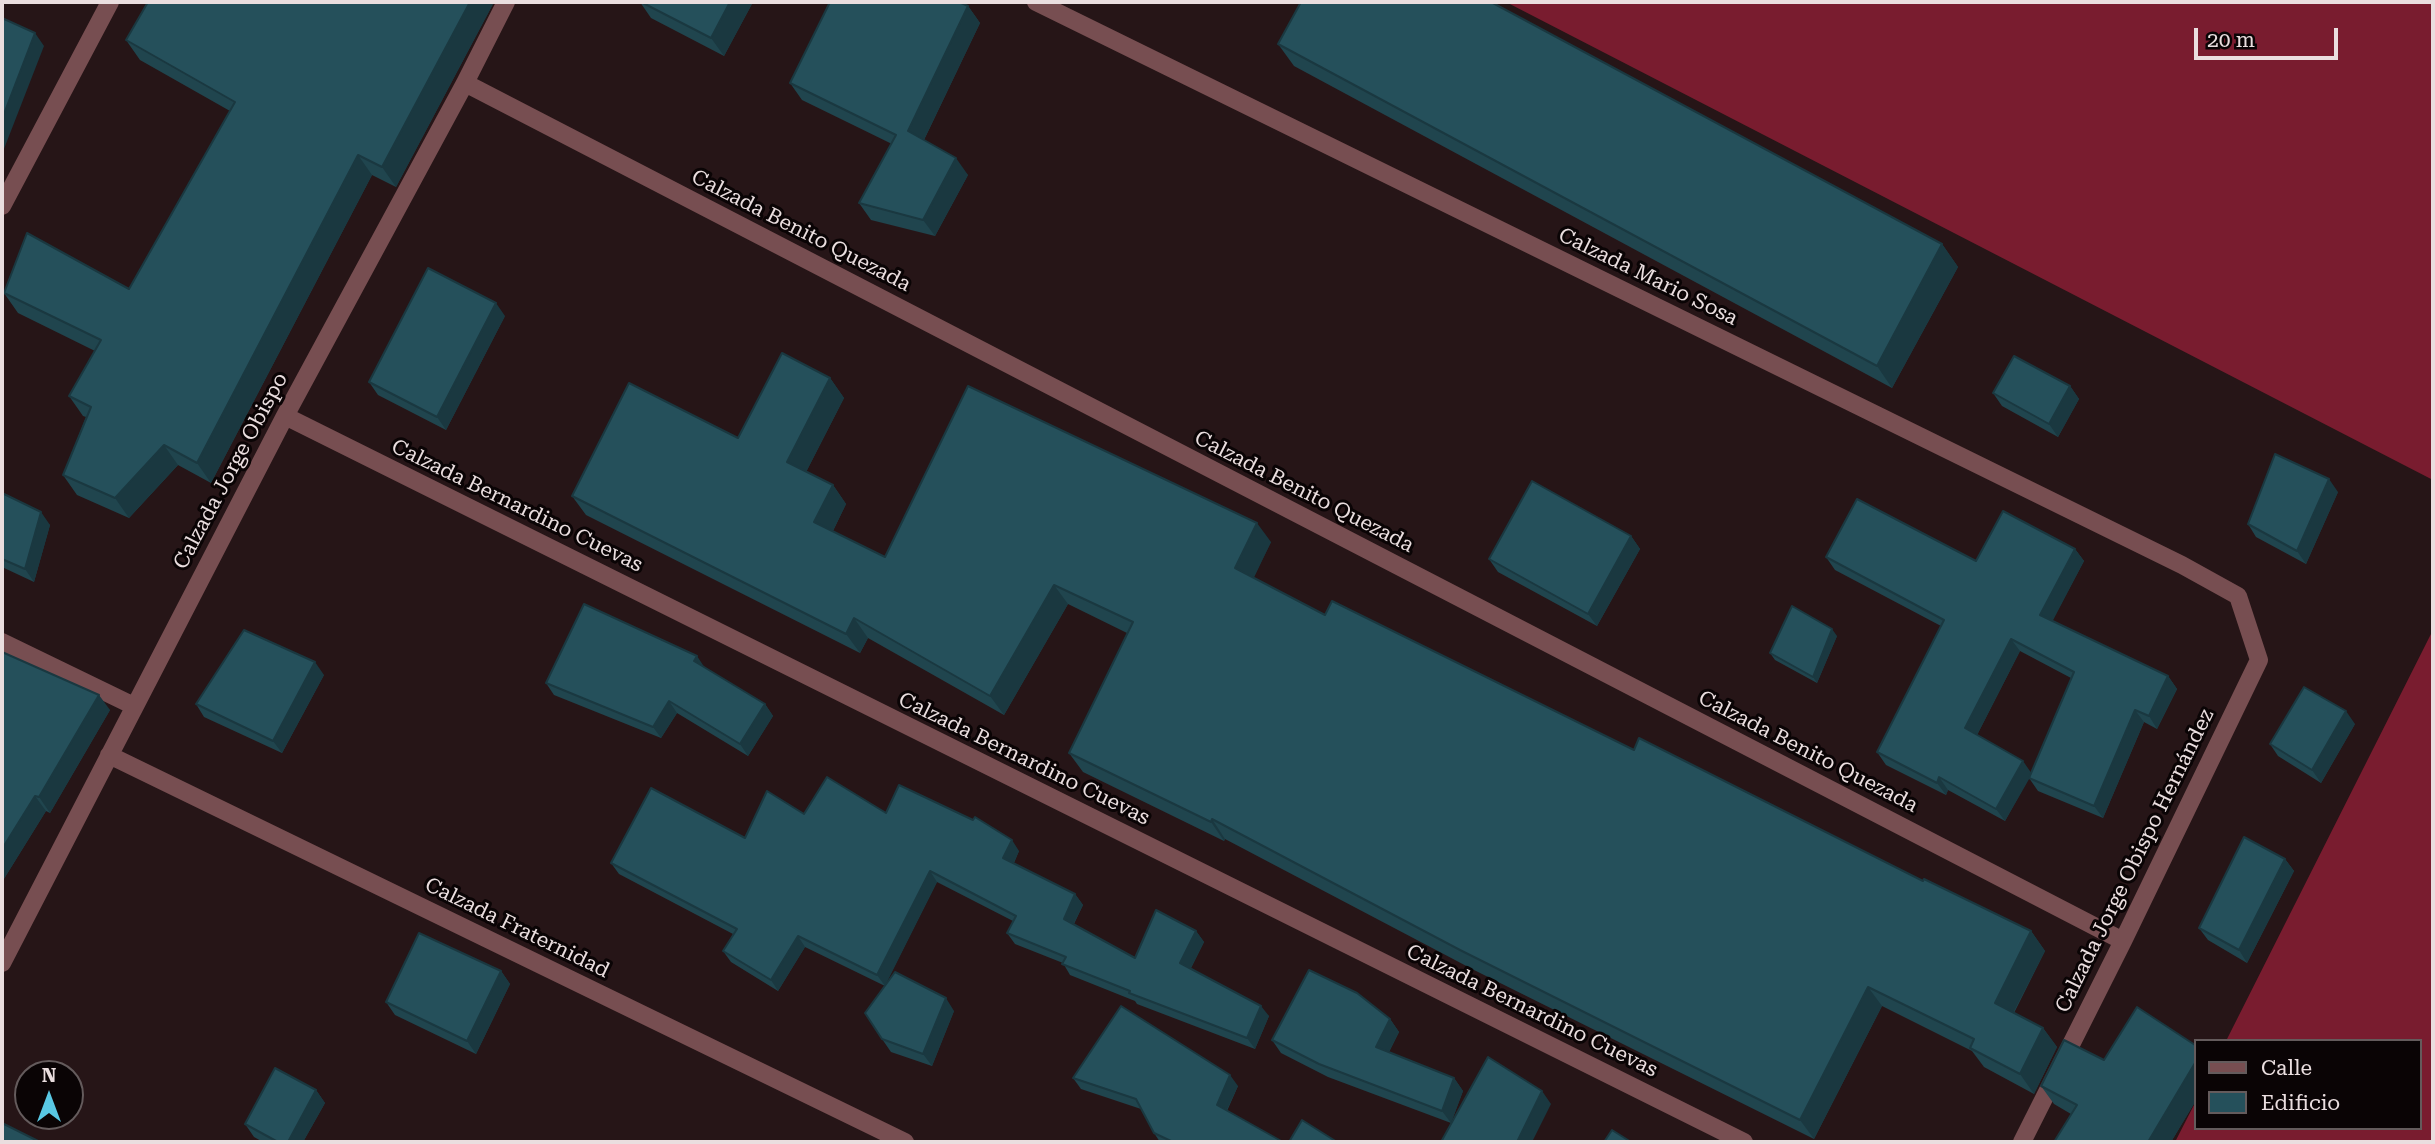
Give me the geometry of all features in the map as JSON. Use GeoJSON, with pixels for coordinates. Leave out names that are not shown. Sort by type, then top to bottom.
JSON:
{"type":"FeatureCollection","features":[{"type":"Feature","properties":{"kind":"street"},"geometry":{"type":"LineString","coordinates":[[2,206],[110,2]]}},
{"type":"Feature","properties":{"kind":"street","name":"Calzada Jorge Obispo"},"geometry":{"type":"LineString","coordinates":[[2,963],[285,416],[506,2]]}},
{"type":"Feature","properties":{"kind":"street","name":"Calzada Mario Sosa"},"geometry":{"type":"LineString","coordinates":[[1036,2],[2182,565],[2238,596]]}},
{"type":"Feature","properties":{"kind":"street","name":"Calzada Benito Quezada"},"geometry":{"type":"LineString","coordinates":[[465,83],[2123,941]]}},
{"type":"Feature","properties":{"kind":"street","name":"Calzada Bernardino Cuevas"},"geometry":{"type":"LineString","coordinates":[[285,416],[1744,1142]]}},
{"type":"Feature","properties":{"kind":"street","name":"Calzada Jorge Obispo Hernández"},"geometry":{"type":"LineString","coordinates":[[2022,1142],[2259,660],[2238,596]]}},
{"type":"Feature","properties":{"kind":"street"},"geometry":{"type":"LineString","coordinates":[[2,642],[134,706]]}},
{"type":"Feature","properties":{"kind":"street","name":"Calzada Fraternidad"},"geometry":{"type":"LineString","coordinates":[[109,755],[905,1142]]}},
{"type":"Feature","properties":{"kind":"shaded area"},"geometry":{"type":"Polygon","coordinates":[[[1506,2],[2433,2],[2433,480],[1506,2]]]}},
{"type":"Feature","properties":{"kind":"shaded area"},"geometry":{"type":"Polygon","coordinates":[[[2433,630],[2433,1142],[2175,1142],[2194,1105],[2194,1130],[2421,1130],[2421,1039],[2227,1039],[2433,630]]]}},
{"type":"Feature","properties":{"kind":"building"},"geometry":{"type":"Polygon","coordinates":[[[148,2],[470,2],[382,167],[358,155],[197,463],[164,445],[115,498],[63,475],[91,407],[69,396],[101,340],[4,293],[27,233],[129,289],[235,102],[126,40],[148,2]]]}},
{"type":"Feature","properties":{"kind":"building"},"geometry":{"type":"Polygon","coordinates":[[[641,2],[730,2],[711,38],[641,2]]]}},
{"type":"Feature","properties":{"kind":"building"},"geometry":{"type":"Polygon","coordinates":[[[830,2],[959,2],[968,6],[908,131],[956,158],[923,220],[859,203],[896,135],[790,83],[830,2]]]}},
{"type":"Feature","properties":{"kind":"building"},"geometry":{"type":"Polygon","coordinates":[[[1301,2],[1491,2],[1942,244],[1877,366],[1278,44],[1301,2]]]}},
{"type":"Feature","properties":{"kind":"building"},"geometry":{"type":"Polygon","coordinates":[[[2,18],[35,33],[2,119],[2,18]]]}},
{"type":"Feature","properties":{"kind":"building"},"geometry":{"type":"Polygon","coordinates":[[[428,268],[496,303],[437,417],[369,382],[428,268]]]}},
{"type":"Feature","properties":{"kind":"building"},"geometry":{"type":"Polygon","coordinates":[[[782,353],[830,378],[787,462],[833,485],[814,522],[885,557],[968,386],[1257,523],[1235,568],[1325,615],[1332,601],[1634,750],[1639,738],[1923,881],[1924,879],[2031,931],[1995,1003],[2043,1028],[2020,1074],[1970,1048],[1974,1039],[1868,987],[1800,1120],[1460,950],[1212,819],[1211,822],[1069,753],[1133,622],[1054,585],[990,696],[854,618],[846,634],[572,496],[629,383],[738,438],[782,353]]]}},
{"type":"Feature","properties":{"kind":"building"},"geometry":{"type":"Polygon","coordinates":[[[2014,356],[2070,386],[2049,424],[1993,393],[2014,356]]]}},
{"type":"Feature","properties":{"kind":"building"},"geometry":{"type":"Polygon","coordinates":[[[2275,454],[2329,479],[2297,551],[2248,524],[2275,454]]]}},
{"type":"Feature","properties":{"kind":"building"},"geometry":{"type":"Polygon","coordinates":[[[1532,481],[1631,536],[1588,614],[1489,559],[1532,481]]]}},
{"type":"Feature","properties":{"kind":"building"},"geometry":{"type":"Polygon","coordinates":[[[2,493],[41,512],[25,569],[2,559],[2,493]]]}},
{"type":"Feature","properties":{"kind":"building"},"geometry":{"type":"Polygon","coordinates":[[[1857,499],[1976,561],[2003,511],[2075,549],[2040,615],[2168,676],[2149,716],[2135,710],[2094,806],[2029,778],[2074,672],[2011,639],[1965,728],[2023,761],[1996,809],[1939,777],[1937,783],[1877,752],[1944,620],[1826,557],[1857,499]]]}},
{"type":"Feature","properties":{"kind":"building"},"geometry":{"type":"Polygon","coordinates":[[[584,604],[697,656],[694,661],[765,704],[740,744],[669,701],[653,727],[546,683],[584,604]]]}},
{"type":"Feature","properties":{"kind":"building"},"geometry":{"type":"Polygon","coordinates":[[[1792,606],[1832,629],[1813,677],[1770,653],[1792,606]]]}},
{"type":"Feature","properties":{"kind":"building"},"geometry":{"type":"Polygon","coordinates":[[[244,630],[315,662],[273,741],[196,704],[244,630]]]}},
{"type":"Feature","properties":{"kind":"building"},"geometry":{"type":"Polygon","coordinates":[[[2,652],[99,695],[39,797],[35,796],[2,849],[2,652]]]}},
{"type":"Feature","properties":{"kind":"building"},"geometry":{"type":"Polygon","coordinates":[[[2304,687],[2346,711],[2312,770],[2270,744],[2304,687]]]}},
{"type":"Feature","properties":{"kind":"building"},"geometry":{"type":"Polygon","coordinates":[[[827,777],[886,813],[899,785],[973,820],[975,817],[1012,840],[1003,858],[1075,894],[1064,919],[1135,958],[1156,910],[1196,931],[1180,963],[1261,1006],[1247,1038],[1062,964],[1066,957],[1007,933],[1016,916],[930,871],[877,975],[798,936],[771,980],[723,951],[737,929],[611,863],[651,788],[745,838],[767,791],[804,814],[827,777]]]}},
{"type":"Feature","properties":{"kind":"building"},"geometry":{"type":"Polygon","coordinates":[[[2244,837],[2285,859],[2239,950],[2199,928],[2244,837]]]}},
{"type":"Feature","properties":{"kind":"building"},"geometry":{"type":"Polygon","coordinates":[[[419,933],[501,971],[467,1041],[386,1002],[419,933]]]}},
{"type":"Feature","properties":{"kind":"building"},"geometry":{"type":"Polygon","coordinates":[[[1309,970],[1357,993],[1390,1019],[1376,1047],[1454,1078],[1442,1111],[1319,1064],[1272,1040],[1309,970]]]}},
{"type":"Feature","properties":{"kind":"building"},"geometry":{"type":"Polygon","coordinates":[[[895,972],[946,998],[923,1054],[882,1039],[865,1013],[895,972]]]}},
{"type":"Feature","properties":{"kind":"building"},"geometry":{"type":"Polygon","coordinates":[[[1121,1006],[1230,1075],[1217,1105],[1283,1142],[1173,1142],[1154,1133],[1136,1099],[1073,1078],[1121,1006]]]}},
{"type":"Feature","properties":{"kind":"building"},"geometry":{"type":"Polygon","coordinates":[[[2137,1007],[2194,1044],[2194,1065],[2148,1142],[2054,1142],[2077,1105],[2041,1086],[2064,1040],[2104,1060],[2137,1007]]]}},
{"type":"Feature","properties":{"kind":"building"},"geometry":{"type":"Polygon","coordinates":[[[1488,1057],[1542,1091],[1517,1142],[1441,1142],[1488,1057]]]}},
{"type":"Feature","properties":{"kind":"building"},"geometry":{"type":"Polygon","coordinates":[[[275,1068],[316,1090],[288,1142],[278,1142],[245,1124],[275,1068]]]}},
{"type":"Feature","properties":{"kind":"building"},"geometry":{"type":"Polygon","coordinates":[[[1302,1120],[1337,1142],[1289,1142],[1302,1120]]]}},
{"type":"Feature","properties":{"kind":"building"},"geometry":{"type":"Polygon","coordinates":[[[2,1123],[40,1142],[2,1142],[2,1123]]]}},
{"type":"Feature","properties":{"kind":"building"},"geometry":{"type":"Polygon","coordinates":[[[1612,1130],[1631,1142],[1604,1142],[1612,1130]]]}}]}
